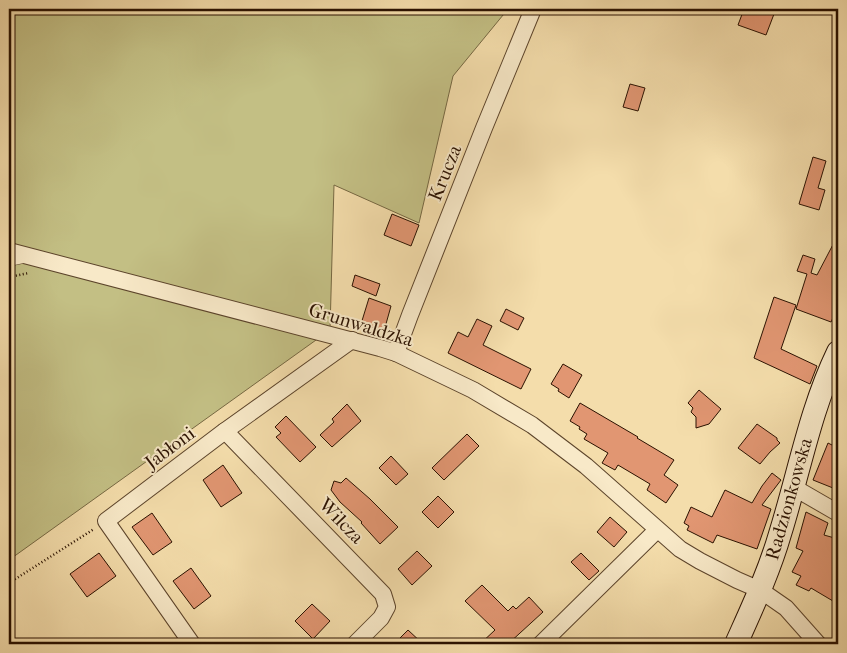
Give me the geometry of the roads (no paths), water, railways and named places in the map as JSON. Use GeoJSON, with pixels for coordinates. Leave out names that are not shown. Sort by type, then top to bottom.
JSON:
{"type":"FeatureCollection","features":[{"type":"Feature","properties":{"kind":"street","name":"Krucza"},"geometry":{"type":"LineString","coordinates":[[396,353],[533,9]]}},
{"type":"Feature","properties":{"kind":"street","name":"Grunwaldzka"},"geometry":{"type":"LineString","coordinates":[[9,251],[396,353],[473,390],[532,425],[586,466],[680,549],[737,580],[760,590],[786,608],[818,644]]}},
{"type":"Feature","properties":{"kind":"street","name":"Jabłoni"},"geometry":{"type":"LineString","coordinates":[[192,644],[106,521],[225,431],[352,340]]}},
{"type":"Feature","properties":{"kind":"street","name":"Radzionkowska"},"geometry":{"type":"LineString","coordinates":[[736,644],[760,590],[781,532],[814,412],[838,352]]}},
{"type":"Feature","properties":{"kind":"street","name":"Wilcza"},"geometry":{"type":"LineString","coordinates":[[225,431],[384,594],[387,607],[381,618],[355,644]]}},
{"type":"Feature","properties":{"kind":"street"},"geometry":{"type":"LineString","coordinates":[[793,488],[838,513]]}},
{"type":"Feature","properties":{"kind":"street"},"geometry":{"type":"LineString","coordinates":[[541,644],[657,530]]}},
{"type":"Feature","properties":{"kind":"lane"},"geometry":{"type":"LineString","coordinates":[[9,262],[32,258]]}}]}
